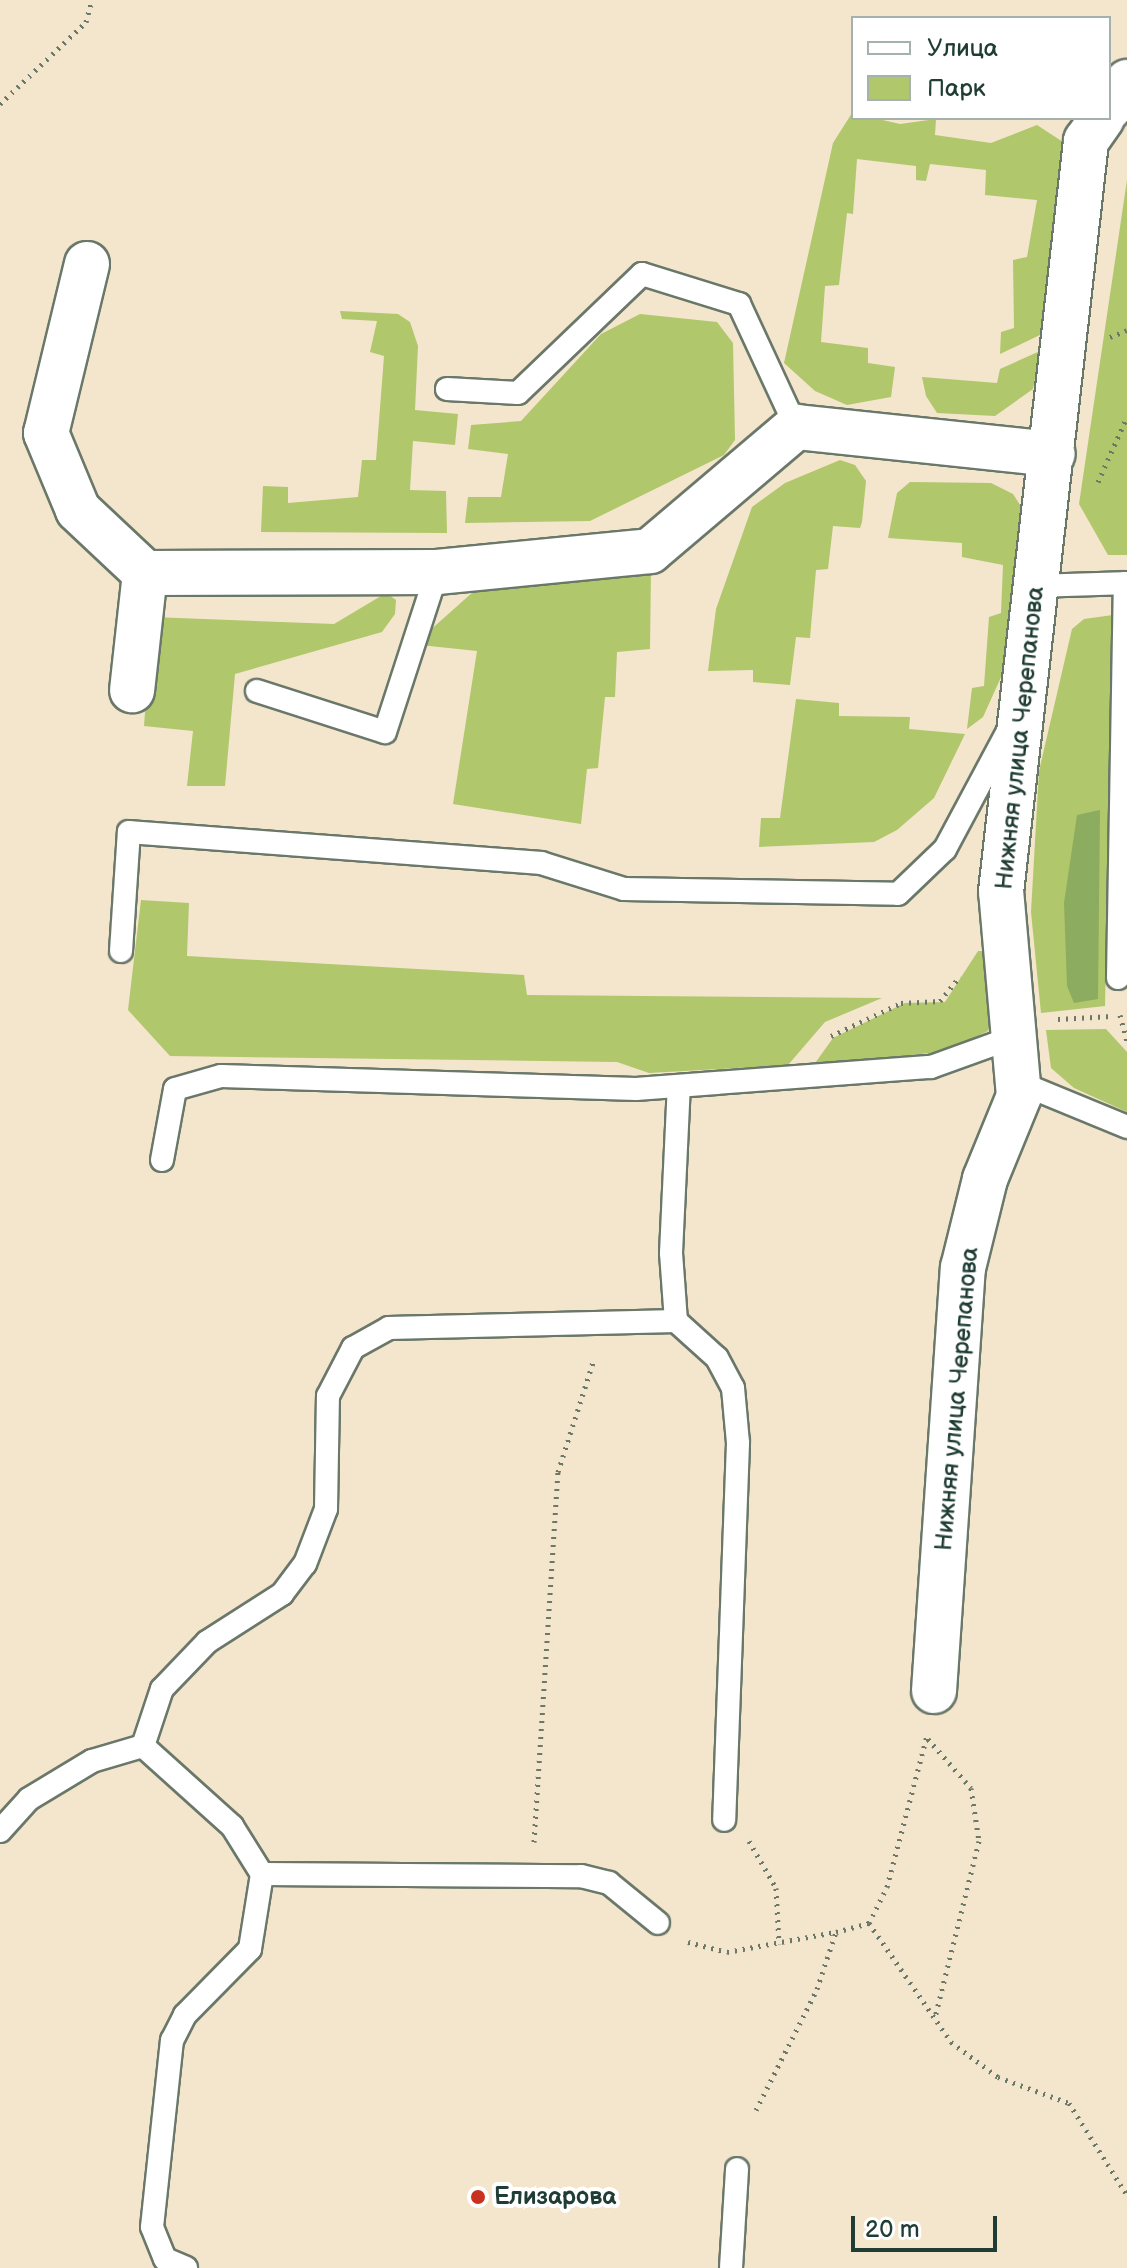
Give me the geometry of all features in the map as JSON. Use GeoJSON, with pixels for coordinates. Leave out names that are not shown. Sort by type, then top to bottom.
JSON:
{"type":"FeatureCollection","features":[{"type":"Feature","properties":{"kind":"street"},"geometry":{"type":"LineString","coordinates":[[1111,105],[1127,82]]}},
{"type":"Feature","properties":{"kind":"street","name":"Нижняя улица Черепанова"},"geometry":{"type":"LineString","coordinates":[[934,1691],[963,1268],[1018,1082],[1001,892],[1053,454],[1086,141],[1101,120]]}},
{"type":"Feature","properties":{"kind":"street"},"geometry":{"type":"LineString","coordinates":[[87,264],[46,433],[78,510],[145,573],[437,572],[650,551],[796,427],[1053,454]]}},
{"type":"Feature","properties":{"kind":"street"},"geometry":{"type":"LineString","coordinates":[[132,690],[145,573]]}},
{"type":"Feature","properties":{"kind":"lane"},"geometry":{"type":"LineString","coordinates":[[447,389],[518,393],[642,274],[739,304],[796,427]]}},
{"type":"Feature","properties":{"kind":"lane"},"geometry":{"type":"LineString","coordinates":[[257,691],[385,732],[437,572]]}},
{"type":"Feature","properties":{"kind":"lane"},"geometry":{"type":"LineString","coordinates":[[1037,586],[1126,583],[1118,978]]}},
{"type":"Feature","properties":{"kind":"lane"},"geometry":{"type":"LineString","coordinates":[[121,951],[129,832],[541,863],[624,889],[898,894],[945,849],[1024,700]]}},
{"type":"Feature","properties":{"kind":"lane"},"geometry":{"type":"LineString","coordinates":[[162,1160],[175,1089],[221,1076],[679,1086],[931,1067],[1014,1037]]}},
{"type":"Feature","properties":{"kind":"lane"},"geometry":{"type":"LineString","coordinates":[[1018,1082],[1127,1127]]}},
{"type":"Feature","properties":{"kind":"lane"},"geometry":{"type":"LineString","coordinates":[[676,1321],[671,1253],[679,1086]]}},
{"type":"Feature","properties":{"kind":"lane"},"geometry":{"type":"LineString","coordinates":[[143,1746],[162,1689],[207,1642],[282,1594],[305,1564],[326,1509],[328,1396],[353,1348],[389,1328],[607,1320],[676,1321],[717,1358],[733,1388],[738,1443],[724,1820]]}},
{"type":"Feature","properties":{"kind":"lane"},"geometry":{"type":"LineString","coordinates":[[0,1831],[29,1799],[92,1761],[143,1746]]}},
{"type":"Feature","properties":{"kind":"lane"},"geometry":{"type":"LineString","coordinates":[[143,1746],[232,1826],[262,1874],[250,1949],[185,2015],[172,2040],[152,2227],[165,2259],[186,2268]]}},
{"type":"Feature","properties":{"kind":"lane"},"geometry":{"type":"LineString","coordinates":[[262,1874],[529,1873],[609,1883],[658,1923]]}},
{"type":"Feature","properties":{"kind":"lane"},"geometry":{"type":"LineString","coordinates":[[731,2268],[737,2169]]}},
{"type":"Feature","properties":{"kind":"path"},"geometry":{"type":"LineString","coordinates":[[0,104],[86,22],[92,0]]}},
{"type":"Feature","properties":{"kind":"path"},"geometry":{"type":"LineString","coordinates":[[1095,487],[1127,417]]}},
{"type":"Feature","properties":{"kind":"path"},"geometry":{"type":"LineString","coordinates":[[797,1077],[831,1036],[901,1003],[940,1001],[965,965]]}},
{"type":"Feature","properties":{"kind":"path"},"geometry":{"type":"LineString","coordinates":[[1118,978],[1120,1015],[1127,1041]]}},
{"type":"Feature","properties":{"kind":"path"},"geometry":{"type":"LineString","coordinates":[[1014,1037],[1040,1021],[1120,1015]]}},
{"type":"Feature","properties":{"kind":"path"},"geometry":{"type":"LineString","coordinates":[[529,1873],[542,1778],[558,1472],[607,1320]]}},
{"type":"Feature","properties":{"kind":"path"},"geometry":{"type":"LineString","coordinates":[[869,1923],[905,1832],[927,1738],[934,1691]]}},
{"type":"Feature","properties":{"kind":"path"},"geometry":{"type":"LineString","coordinates":[[927,1738],[971,1788],[979,1841],[934,2018]]}},
{"type":"Feature","properties":{"kind":"path"},"geometry":{"type":"LineString","coordinates":[[724,1820],[757,1848],[776,1888],[779,1944]]}},
{"type":"Feature","properties":{"kind":"path"},"geometry":{"type":"LineString","coordinates":[[658,1923],[690,1943],[727,1952],[779,1944],[869,1923]]}},
{"type":"Feature","properties":{"kind":"path"},"geometry":{"type":"LineString","coordinates":[[869,1923],[934,2018],[974,2064],[1069,2103],[1127,2195]]}},
{"type":"Feature","properties":{"kind":"path"},"geometry":{"type":"LineString","coordinates":[[756,2110],[817,1989],[836,1932]]}},
{"type":"Feature","properties":{"kind":"green space"},"geometry":{"type":"Polygon","coordinates":[[[851,115],[851,120],[883,120],[900,124],[936,120],[935,135],[991,143],[1037,125],[1063,142],[1069,179],[1042,334],[1000,354],[1001,332],[1014,328],[1013,260],[1027,257],[1037,200],[985,195],[986,170],[930,164],[926,181],[916,180],[916,166],[857,159],[853,214],[847,213],[839,285],[825,286],[821,342],[868,348],[868,363],[895,367],[891,397],[847,405],[815,391],[784,363],[833,143],[851,115]]]}},
{"type":"Feature","properties":{"kind":"green space"},"geometry":{"type":"Polygon","coordinates":[[[1127,180],[1127,555],[1108,555],[1079,504],[1127,180]]]}},
{"type":"Feature","properties":{"kind":"green space"},"geometry":{"type":"Polygon","coordinates":[[[340,311],[398,314],[410,322],[418,346],[415,410],[458,414],[455,445],[413,441],[410,490],[446,491],[447,533],[261,532],[263,486],[288,487],[288,503],[358,497],[362,460],[376,460],[384,356],[370,352],[377,321],[342,319],[340,311]]]}},
{"type":"Feature","properties":{"kind":"green space"},"geometry":{"type":"Polygon","coordinates":[[[640,314],[717,322],[733,343],[735,440],[724,455],[590,521],[465,523],[468,497],[501,497],[508,454],[468,449],[471,425],[521,421],[601,334],[640,314]]]}},
{"type":"Feature","properties":{"kind":"green space"},"geometry":{"type":"Polygon","coordinates":[[[1040,351],[1033,389],[995,416],[937,413],[926,396],[922,377],[997,383],[1000,369],[1040,351]]]}},
{"type":"Feature","properties":{"kind":"green space"},"geometry":{"type":"Polygon","coordinates":[[[840,460],[855,465],[866,481],[862,522],[860,528],[833,526],[828,569],[816,570],[810,638],[796,637],[790,685],[753,682],[753,670],[708,671],[716,609],[752,507],[785,483],[840,460]]]}},
{"type":"Feature","properties":{"kind":"green space"},"geometry":{"type":"Polygon","coordinates":[[[910,482],[991,483],[1013,494],[1031,522],[1035,551],[1002,675],[983,717],[967,729],[972,688],[984,686],[989,617],[1001,613],[1003,565],[962,557],[962,543],[888,538],[897,493],[910,482]]]}},
{"type":"Feature","properties":{"kind":"green space"},"geometry":{"type":"Polygon","coordinates":[[[651,569],[650,649],[617,652],[615,697],[605,697],[598,768],[587,769],[581,824],[453,804],[477,651],[420,645],[427,633],[492,575],[651,569]]]}},
{"type":"Feature","properties":{"kind":"green space"},"geometry":{"type":"Polygon","coordinates":[[[386,593],[396,600],[395,614],[382,632],[235,674],[225,786],[187,786],[193,731],[144,726],[152,617],[334,624],[386,593]]]}},
{"type":"Feature","properties":{"kind":"green space"},"geometry":{"type":"Polygon","coordinates":[[[1113,615],[1105,1006],[1041,1013],[1031,912],[1039,771],[1072,629],[1084,619],[1113,615]]]}},
{"type":"Feature","properties":{"kind":"green space"},"geometry":{"type":"Polygon","coordinates":[[[796,699],[839,703],[839,716],[910,717],[909,729],[965,734],[934,798],[897,830],[874,842],[759,847],[761,818],[780,818],[796,699]]]}},
{"type":"Feature","properties":{"kind":"green space"},"geometry":{"type":"Polygon","coordinates":[[[1100,810],[1098,999],[1074,1003],[1067,986],[1064,903],[1077,815],[1100,810]]]}},
{"type":"Feature","properties":{"kind":"green space"},"geometry":{"type":"Polygon","coordinates":[[[141,900],[189,903],[187,956],[524,975],[527,995],[882,998],[825,1022],[788,1065],[649,1073],[617,1062],[170,1056],[128,1010],[141,900]]]}},
{"type":"Feature","properties":{"kind":"green space"},"geometry":{"type":"Polygon","coordinates":[[[978,951],[989,951],[996,1010],[988,1031],[947,1051],[813,1066],[833,1038],[905,1003],[945,1002],[978,951]]]}},
{"type":"Feature","properties":{"kind":"green space"},"geometry":{"type":"Polygon","coordinates":[[[1106,1029],[1127,1052],[1127,1112],[1074,1088],[1051,1068],[1046,1030],[1106,1029]]]}},
{"type":"Feature","properties":{"kind":"place","name":"Елизарова"},"geometry":{"type":"Point","coordinates":[478,2197]}}]}
